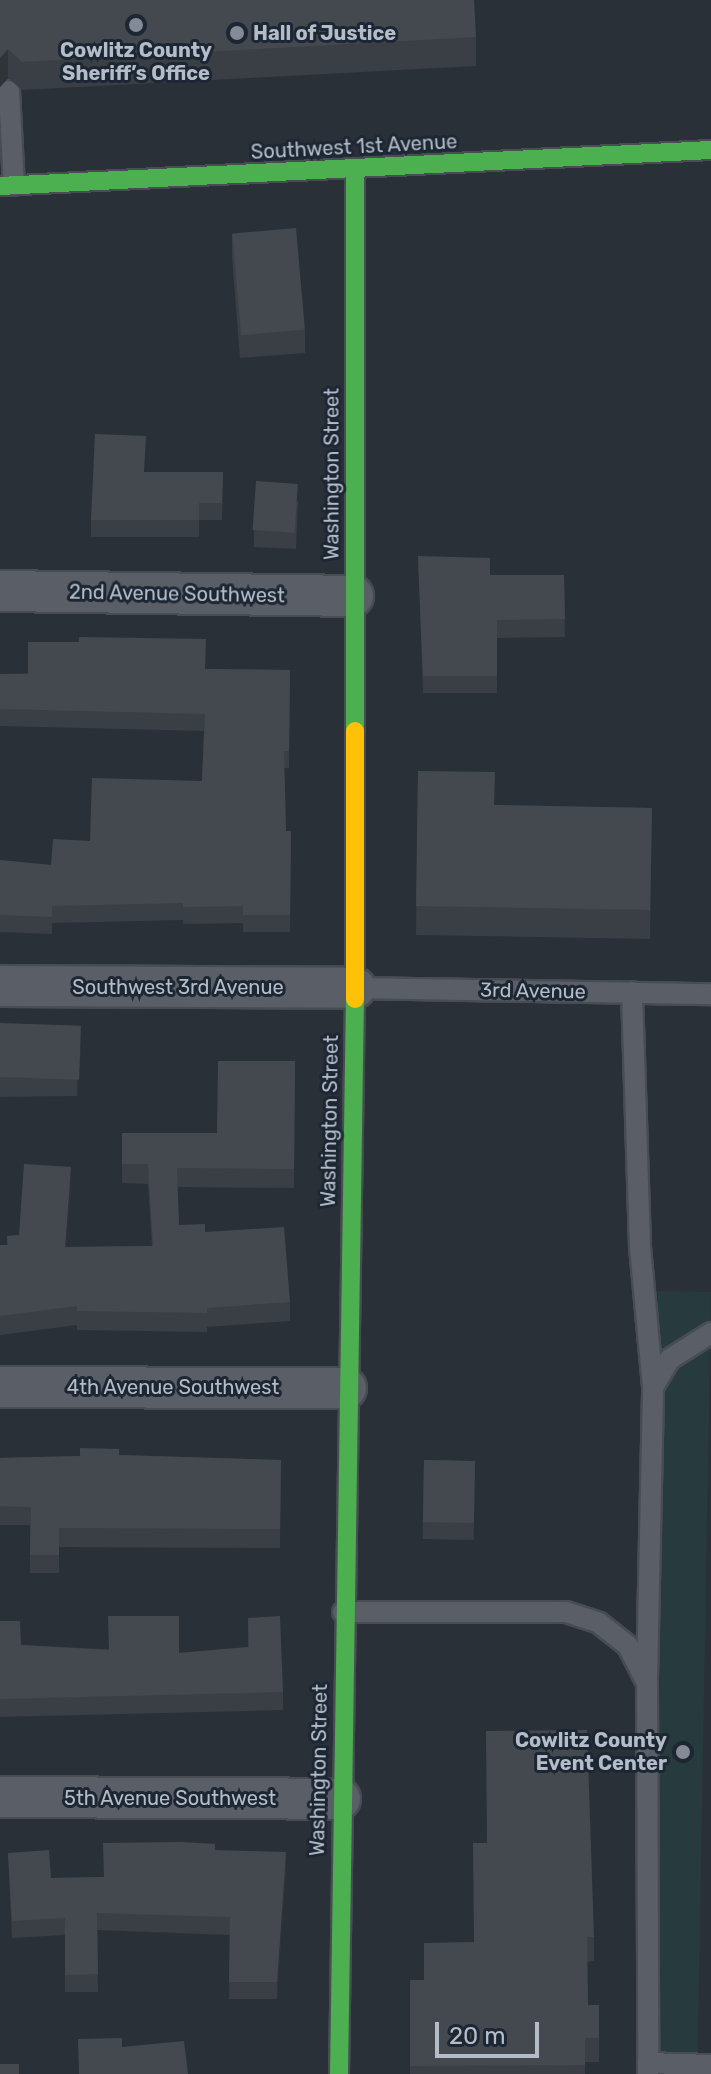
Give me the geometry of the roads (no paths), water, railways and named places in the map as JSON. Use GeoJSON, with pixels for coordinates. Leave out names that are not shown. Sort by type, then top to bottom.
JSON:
{"type":"FeatureCollection","features":[{"type":"Feature","properties":{"kind":"street","name":"Southwest 1st Avenue"},"geometry":{"type":"LineString","coordinates":[[7,186],[711,150]]}},
{"type":"Feature","properties":{"kind":"street","name":"Washington Street"},"geometry":{"type":"LineString","coordinates":[[339,2074],[346,1388],[355,988],[355,170]]}},
{"type":"Feature","properties":{"kind":"street","name":"2nd Avenue Southwest"},"geometry":{"type":"LineString","coordinates":[[0,591],[353,596]]}},
{"type":"Feature","properties":{"kind":"street","name":"Southwest 3rd Avenue"},"geometry":{"type":"LineString","coordinates":[[0,986],[355,988]]}},
{"type":"Feature","properties":{"kind":"street","name":"4th Avenue Southwest"},"geometry":{"type":"LineString","coordinates":[[0,1387],[346,1388]]}},
{"type":"Feature","properties":{"kind":"street","name":"5th Avenue Southwest"},"geometry":{"type":"LineString","coordinates":[[0,1797],[340,1799]]}},
{"type":"Feature","properties":{"kind":"lane"},"geometry":{"type":"LineString","coordinates":[[7,186],[9,91]]}},
{"type":"Feature","properties":{"kind":"lane","name":"3rd Avenue"},"geometry":{"type":"LineString","coordinates":[[355,988],[711,994]]}},
{"type":"Feature","properties":{"kind":"lane"},"geometry":{"type":"LineString","coordinates":[[632,992],[640,1247],[653,1387],[647,1683],[648,2068],[711,2065]]}},
{"type":"Feature","properties":{"kind":"lane"},"geometry":{"type":"LineString","coordinates":[[653,1387],[670,1359],[711,1333]]}},
{"type":"Feature","properties":{"kind":"lane"},"geometry":{"type":"LineString","coordinates":[[343,1612],[566,1612],[599,1623],[628,1646],[647,1683]]}},
{"type":"Feature","properties":{"kind":"place","name":"Cowlitz County Sheriff’s Office"},"geometry":{"type":"Point","coordinates":[136,25]}},
{"type":"Feature","properties":{"kind":"place","name":"Hall of Justice"},"geometry":{"type":"Point","coordinates":[237,33]}},
{"type":"Feature","properties":{"kind":"place","name":"Cowlitz County Event Center"},"geometry":{"type":"Point","coordinates":[683,1752]}}]}
